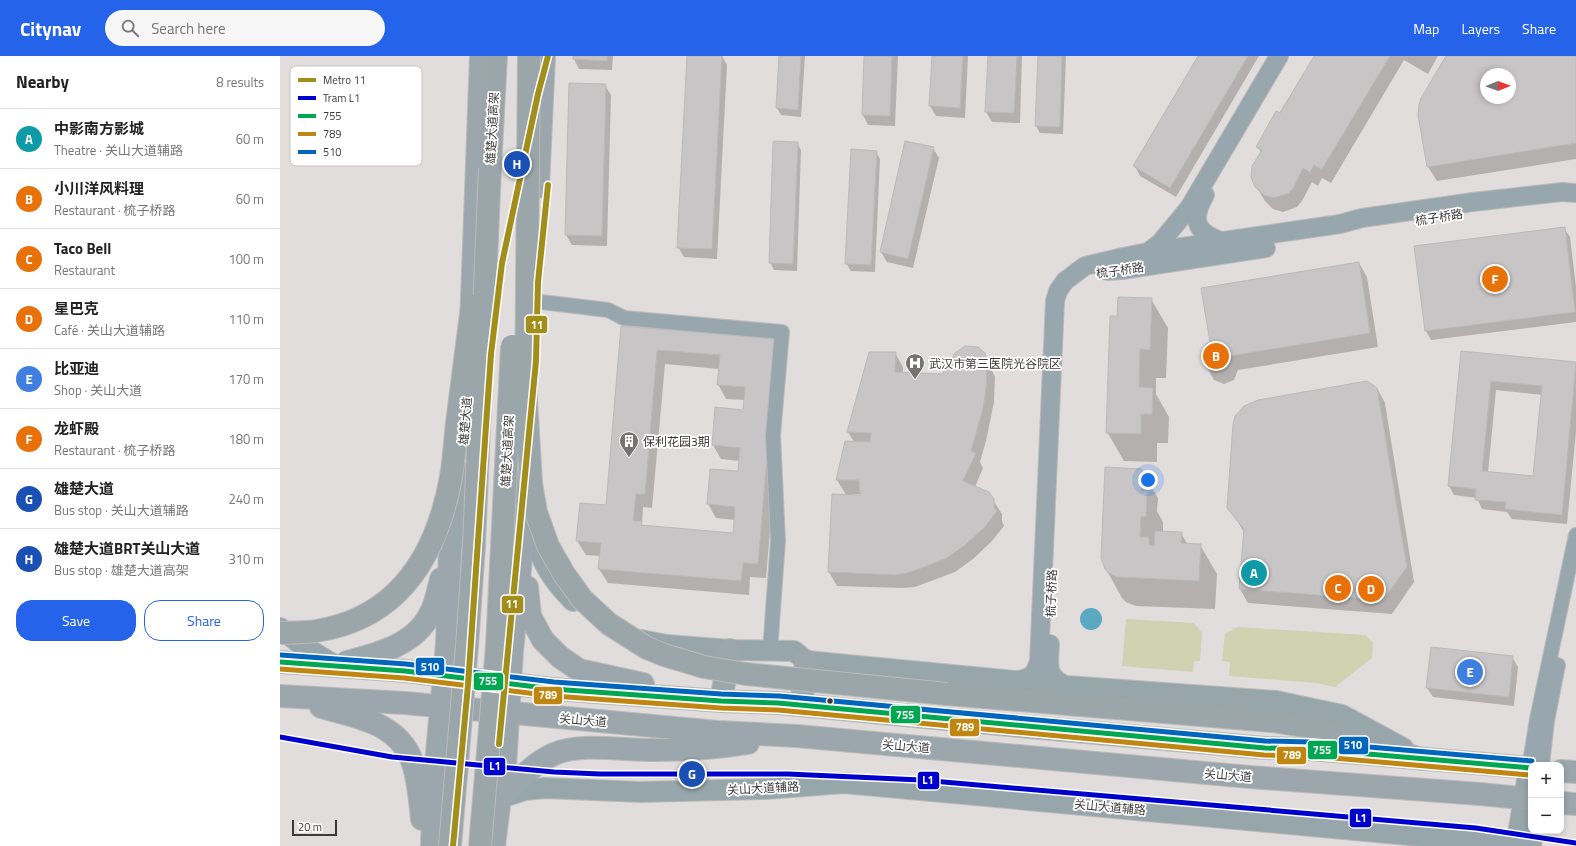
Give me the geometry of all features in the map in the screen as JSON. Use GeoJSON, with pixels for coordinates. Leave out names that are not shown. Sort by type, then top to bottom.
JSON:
{"type":"FeatureCollection","features":[{"type":"Feature","properties":{"kind":"highway","name":"雄楚大道高架"},"geometry":{"type":"LineString","coordinates":[[450,846],[474,546],[496,56]]}},
{"type":"Feature","properties":{"kind":"highway","name":"雄楚大道高架"},"geometry":{"type":"LineString","coordinates":[[480,846],[497,646],[527,56]]}},
{"type":"Feature","properties":{"kind":"highway"},"geometry":{"type":"LineString","coordinates":[[527,56],[526,399],[530,476],[536,512],[548,546],[564,574],[582,599],[609,624],[647,648],[671,657],[704,667],[746,674],[947,694],[1272,722],[1310,727],[1422,759]]}},
{"type":"Feature","properties":{"kind":"highway"},"geometry":{"type":"LineString","coordinates":[[280,633],[316,631],[356,619],[375,610],[409,581],[425,558],[435,535],[451,477],[490,168]]}},
{"type":"Feature","properties":{"kind":"main road","name":"雄楚大道"},"geometry":{"type":"LineString","coordinates":[[432,846],[434,785],[447,644],[450,549],[460,481],[469,373],[481,56]]}},
{"type":"Feature","properties":{"kind":"main road"},"geometry":{"type":"LineString","coordinates":[[494,846],[502,790],[522,549],[544,56]]}},
{"type":"Feature","properties":{"kind":"main road"},"geometry":{"type":"LineString","coordinates":[[525,488],[537,548],[548,572],[586,615],[607,628],[646,642],[730,650],[794,651],[806,661],[1067,686],[1283,702],[1342,715],[1422,759]]}},
{"type":"Feature","properties":{"kind":"main road"},"geometry":{"type":"LineString","coordinates":[[280,628],[302,645],[336,666],[395,646],[417,632],[431,613],[450,549]]}},
{"type":"Feature","properties":{"kind":"main road"},"geometry":{"type":"LineString","coordinates":[[522,549],[530,616],[543,640],[560,658],[579,670],[721,701]]}},
{"type":"Feature","properties":{"kind":"main road"},"geometry":{"type":"LineString","coordinates":[[721,701],[730,650]]}},
{"type":"Feature","properties":{"kind":"main road"},"geometry":{"type":"LineString","coordinates":[[802,705],[806,661]]}},
{"type":"Feature","properties":{"kind":"main road"},"geometry":{"type":"LineString","coordinates":[[280,662],[444,676],[553,689],[721,701],[802,705],[1258,747],[1528,767]]}},
{"type":"Feature","properties":{"kind":"main road"},"geometry":{"type":"LineString","coordinates":[[285,697],[377,724],[388,730],[397,738],[411,759],[415,768],[426,846]]}},
{"type":"Feature","properties":{"kind":"main road","name":"关山大道"},"geometry":{"type":"LineString","coordinates":[[285,697],[404,703],[718,732],[797,736],[1250,777],[1480,794],[1527,799]]}},
{"type":"Feature","properties":{"kind":"main road"},"geometry":{"type":"LineString","coordinates":[[502,790],[528,770],[555,754],[570,750],[603,748],[656,750],[719,748],[797,736]]}},
{"type":"Feature","properties":{"kind":"main road"},"geometry":{"type":"LineString","coordinates":[[1564,770],[1576,772]]}},
{"type":"Feature","properties":{"kind":"main road","name":"关山大道辅路"},"geometry":{"type":"LineString","coordinates":[[502,790],[545,788],[642,792],[766,789],[844,783],[1473,841],[1504,846]]}},
{"type":"Feature","properties":{"kind":"main road"},"geometry":{"type":"LineString","coordinates":[[1516,846],[1527,799]]}},
{"type":"Feature","properties":{"kind":"main road"},"geometry":{"type":"LineString","coordinates":[[1564,803],[1576,804]]}},
{"type":"Feature","properties":{"kind":"main road"},"geometry":{"type":"LineString","coordinates":[[1531,846],[1533,834]]}},
{"type":"Feature","properties":{"kind":"street"},"geometry":{"type":"LineString","coordinates":[[1148,252],[1160,243],[1188,208],[1278,56]]}},
{"type":"Feature","properties":{"kind":"street"},"geometry":{"type":"LineString","coordinates":[[1224,242],[1211,238],[1202,232],[1197,217],[1200,205],[1288,56]]}},
{"type":"Feature","properties":{"kind":"street","name":"梳子桥路"},"geometry":{"type":"LineString","coordinates":[[1014,681],[1027,678],[1035,673],[1039,661],[1055,301],[1058,291],[1074,274],[1085,266],[1148,252],[1224,242],[1340,224],[1362,218],[1473,202],[1562,192],[1576,193]]}},
{"type":"Feature","properties":{"kind":"street","name":"梳子桥路"},"geometry":{"type":"LineString","coordinates":[[1067,686],[1056,681],[1051,675],[1049,665],[1052,558],[1063,312],[1069,293],[1075,286],[1092,273],[1102,271],[1122,270],[1191,260],[1342,236],[1364,229],[1473,211],[1576,200]]}},
{"type":"Feature","properties":{"kind":"street"},"geometry":{"type":"LineString","coordinates":[[533,301],[608,310],[624,318],[782,332],[773,435],[778,541],[770,651]]}},
{"type":"Feature","properties":{"kind":"street"},"geometry":{"type":"LineString","coordinates":[[1534,762],[1537,719],[1576,535]]}},
{"type":"Feature","properties":{"kind":"street"},"geometry":{"type":"LineString","coordinates":[[1535,762],[1547,721],[1576,573]]}},
{"type":"Feature","properties":{"kind":"green space"},"geometry":{"type":"Polygon","coordinates":[[[1126,619],[1194,623],[1202,633],[1200,661],[1194,661],[1193,672],[1122,666],[1126,619]]]}},
{"type":"Feature","properties":{"kind":"green space"},"geometry":{"type":"Polygon","coordinates":[[[1237,627],[1365,635],[1373,643],[1372,658],[1335,687],[1316,683],[1229,676],[1230,662],[1222,661],[1225,634],[1237,627]]]}},
{"type":"Feature","properties":{"kind":"water"},"geometry":{"type":"Polygon","coordinates":[[[1091,608],[1099,611],[1102,619],[1099,627],[1091,630],[1083,627],[1080,619],[1083,611],[1091,608]]]}},
{"type":"Feature","properties":{"kind":"building"},"geometry":{"type":"Polygon","coordinates":[[[573,56],[607,56],[607,61],[573,59],[573,56]]]}},
{"type":"Feature","properties":{"kind":"building"},"geometry":{"type":"Polygon","coordinates":[[[687,56],[722,56],[712,249],[677,248],[687,56]]]}},
{"type":"Feature","properties":{"kind":"building"},"geometry":{"type":"Polygon","coordinates":[[[779,56],[801,56],[798,110],[776,108],[779,56]]]}},
{"type":"Feature","properties":{"kind":"building"},"geometry":{"type":"Polygon","coordinates":[[[864,56],[892,56],[890,116],[862,115],[864,56]]]}},
{"type":"Feature","properties":{"kind":"building"},"geometry":{"type":"Polygon","coordinates":[[[932,56],[963,56],[960,108],[929,106],[932,56]]]}},
{"type":"Feature","properties":{"kind":"building"},"geometry":{"type":"Polygon","coordinates":[[[988,56],[1017,56],[1014,113],[985,112],[988,56]]]}},
{"type":"Feature","properties":{"kind":"building"},"geometry":{"type":"Polygon","coordinates":[[[1038,56],[1062,56],[1060,127],[1035,126],[1038,56]]]}},
{"type":"Feature","properties":{"kind":"building"},"geometry":{"type":"Polygon","coordinates":[[[1198,56],[1248,56],[1170,188],[1133,166],[1198,56]]]}},
{"type":"Feature","properties":{"kind":"building"},"geometry":{"type":"Polygon","coordinates":[[[1314,56],[1390,56],[1322,169],[1314,165],[1310,172],[1303,168],[1294,187],[1289,193],[1274,198],[1264,195],[1255,187],[1251,177],[1252,166],[1262,150],[1256,147],[1276,111],[1280,113],[1314,56]]]}},
{"type":"Feature","properties":{"kind":"building"},"geometry":{"type":"Polygon","coordinates":[[[1446,56],[1576,56],[1576,143],[1427,167],[1418,115],[1421,98],[1446,56]]]}},
{"type":"Feature","properties":{"kind":"building"},"geometry":{"type":"Polygon","coordinates":[[[569,83],[606,84],[602,236],[565,235],[569,83]]]}},
{"type":"Feature","properties":{"kind":"building"},"geometry":{"type":"Polygon","coordinates":[[[773,141],[798,142],[793,264],[769,263],[773,141]]]}},
{"type":"Feature","properties":{"kind":"building"},"geometry":{"type":"Polygon","coordinates":[[[905,141],[934,147],[908,259],[880,252],[905,141]]]}},
{"type":"Feature","properties":{"kind":"building"},"geometry":{"type":"Polygon","coordinates":[[[851,149],[877,151],[871,265],[845,264],[851,149]]]}},
{"type":"Feature","properties":{"kind":"building"},"geometry":{"type":"Polygon","coordinates":[[[1565,227],[1575,312],[1425,331],[1414,246],[1565,227]]]}},
{"type":"Feature","properties":{"kind":"building"},"geometry":{"type":"Polygon","coordinates":[[[1359,262],[1370,333],[1230,356],[1226,366],[1221,369],[1210,369],[1205,365],[1201,355],[1206,344],[1210,342],[1201,288],[1359,262]]]}},
{"type":"Feature","properties":{"kind":"building"},"geometry":{"type":"Polygon","coordinates":[[[1118,297],[1152,298],[1150,350],[1140,349],[1139,387],[1153,388],[1152,414],[1141,414],[1141,434],[1106,433],[1110,316],[1117,316],[1118,297]]]}},
{"type":"Feature","properties":{"kind":"building","name":"保利花园3期"},"geometry":{"type":"Polygon","coordinates":[[[621,326],[777,339],[758,564],[743,563],[741,581],[598,569],[601,543],[576,541],[580,503],[606,505],[621,326]],[[657,350],[645,494],[636,494],[633,521],[642,521],[641,525],[733,533],[735,507],[707,504],[710,469],[738,471],[740,448],[712,445],[715,407],[743,410],[745,387],[717,385],[720,355],[657,350]]]}},
{"type":"Feature","properties":{"kind":"building"},"geometry":{"type":"Polygon","coordinates":[[[965,346],[978,347],[985,353],[987,362],[986,388],[983,409],[971,451],[976,453],[963,481],[989,492],[994,499],[994,508],[997,511],[984,528],[965,545],[947,558],[927,566],[907,573],[895,575],[828,572],[832,494],[860,495],[859,480],[836,480],[845,441],[870,442],[871,433],[847,432],[869,352],[896,352],[895,372],[942,374],[955,353],[965,346]]]}},
{"type":"Feature","properties":{"kind":"building"},"geometry":{"type":"Polygon","coordinates":[[[1461,351],[1576,362],[1562,515],[1505,509],[1506,502],[1475,500],[1476,489],[1448,486],[1461,351]],[[1491,381],[1482,471],[1533,476],[1542,386],[1491,381]]]}},
{"type":"Feature","properties":{"kind":"building"},"geometry":{"type":"Polygon","coordinates":[[[1367,381],[1377,388],[1407,567],[1383,600],[1239,589],[1244,529],[1227,508],[1233,424],[1235,416],[1244,406],[1258,400],[1367,381]]]}},
{"type":"Feature","properties":{"kind":"building"},"geometry":{"type":"Polygon","coordinates":[[[1105,467],[1142,469],[1141,491],[1147,492],[1146,517],[1141,516],[1140,537],[1149,537],[1149,545],[1154,546],[1155,531],[1182,532],[1181,543],[1201,544],[1199,581],[1118,577],[1108,573],[1101,558],[1105,467]]]}},
{"type":"Feature","properties":{"kind":"building"},"geometry":{"type":"Polygon","coordinates":[[[1431,647],[1513,656],[1509,697],[1426,688],[1431,647]]]}},
{"type":"Feature","properties":{"kind":"metro line","name":"11"},"geometry":{"type":"LineString","coordinates":[[453,846],[468,685],[491,354],[502,263],[538,94],[548,56]]}},
{"type":"Feature","properties":{"kind":"metro line","name":"11"},"geometry":{"type":"LineString","coordinates":[[499,744],[536,361],[538,282],[548,185]]}},
{"type":"Feature","properties":{"kind":"tram line","name":"L1"},"geometry":{"type":"LineString","coordinates":[[280,737],[392,757],[554,772],[600,774],[788,774],[921,780],[1476,828],[1576,843]]}},
{"type":"Feature","properties":{"kind":"transit line","name":"510"},"geometry":{"type":"LineString","coordinates":[[281,655],[406,664],[554,682],[721,694],[779,696],[1265,741],[1311,742],[1532,761]]}},
{"type":"Feature","properties":{"kind":"transit line","name":"755"},"geometry":{"type":"LineString","coordinates":[[280,662],[405,671],[553,689],[721,701],[778,703],[1265,748],[1310,749],[1528,768]]}},
{"type":"Feature","properties":{"kind":"transit line","name":"789"},"geometry":{"type":"LineString","coordinates":[[280,669],[404,678],[553,696],[721,708],[778,710],[1264,755],[1310,756],[1528,775]]}},
{"type":"Feature","properties":{"kind":"place","name":"雄楚大道BRT关山大道"},"geometry":{"type":"Point","coordinates":[517,164]}},
{"type":"Feature","properties":{"kind":"place","name":"龙虾殿"},"geometry":{"type":"Point","coordinates":[1495,279]}},
{"type":"Feature","properties":{"kind":"place","name":"小川洋风料理"},"geometry":{"type":"Point","coordinates":[1216,356]}},
{"type":"Feature","properties":{"kind":"place","name":"武汉市第三医院光谷院区"},"geometry":{"type":"Point","coordinates":[915,380]}},
{"type":"Feature","properties":{"kind":"place","name":"保利花园3期"},"geometry":{"type":"Point","coordinates":[629,458]}},
{"type":"Feature","properties":{"kind":"place","name":"中影南方影城"},"geometry":{"type":"Point","coordinates":[1254,573]}},
{"type":"Feature","properties":{"kind":"place","name":"Taco Bell"},"geometry":{"type":"Point","coordinates":[1338,588]}},
{"type":"Feature","properties":{"kind":"place","name":"星巴克"},"geometry":{"type":"Point","coordinates":[1371,589]}},
{"type":"Feature","properties":{"kind":"place","name":"比亚迪"},"geometry":{"type":"Point","coordinates":[1470,672]}},
{"type":"Feature","properties":{"kind":"place","name":"雄楚大道"},"geometry":{"type":"Point","coordinates":[692,774]}}]}
